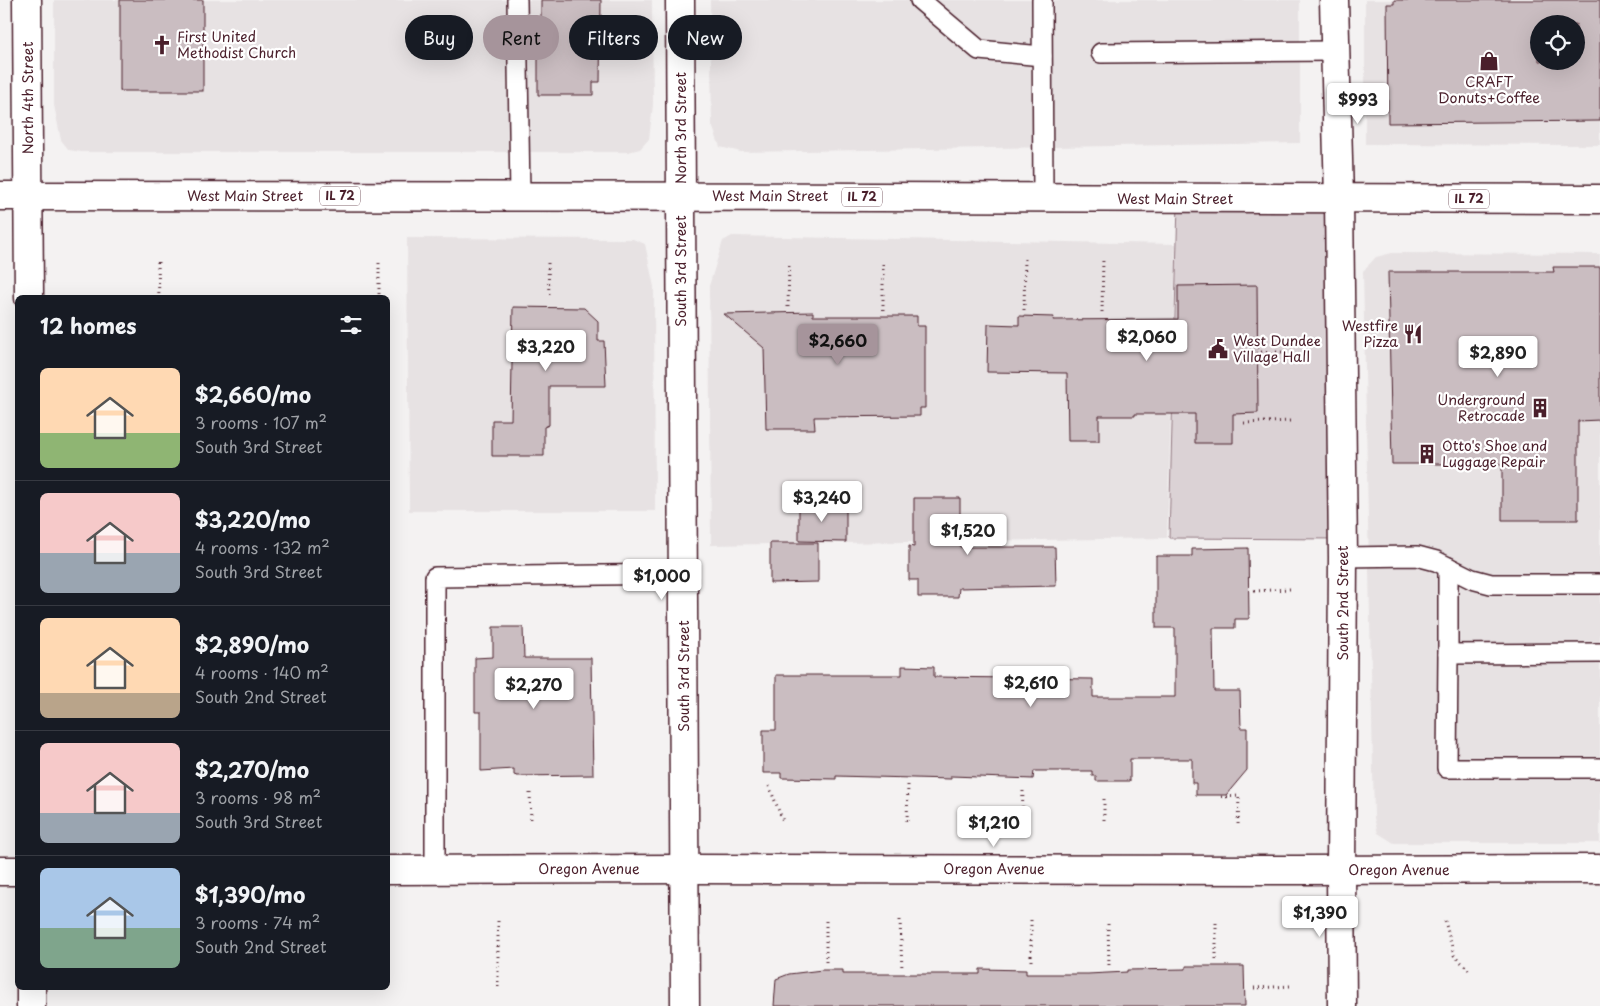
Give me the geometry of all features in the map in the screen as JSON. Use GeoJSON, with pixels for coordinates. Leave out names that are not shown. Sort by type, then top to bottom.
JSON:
{"type":"FeatureCollection","features":[{"type":"Feature","properties":{"kind":"street","name":"North 4th Street"},"geometry":{"type":"LineString","coordinates":[[27,0],[29,295]]}},
{"type":"Feature","properties":{"kind":"street","name":"North 3rd Street"},"geometry":{"type":"LineString","coordinates":[[680,0],[681,196]]}},
{"type":"Feature","properties":{"kind":"street","name":"South 2nd Street"},"geometry":{"type":"LineString","coordinates":[[1334,0],[1339,199],[1343,557],[1342,1006]]}},
{"type":"Feature","properties":{"kind":"street","name":"West Main Street"},"geometry":{"type":"LineString","coordinates":[[0,196],[1600,199]]}},
{"type":"Feature","properties":{"kind":"street","name":"South 3rd Street"},"geometry":{"type":"LineString","coordinates":[[681,196],[685,1006]]}},
{"type":"Feature","properties":{"kind":"street","name":"Oregon Avenue"},"geometry":{"type":"LineString","coordinates":[[390,870],[685,868],[1341,871],[1600,869]]}},
{"type":"Feature","properties":{"kind":"street"},"geometry":{"type":"LineString","coordinates":[[0,871],[15,871]]}},
{"type":"Feature","properties":{"kind":"street"},"geometry":{"type":"LineString","coordinates":[[31,990],[31,1006]]}},
{"type":"Feature","properties":{"kind":"lane"},"geometry":{"type":"LineString","coordinates":[[517,0],[520,196]]}},
{"type":"Feature","properties":{"kind":"lane"},"geometry":{"type":"LineString","coordinates":[[920,0],[979,50],[1042,56]]}},
{"type":"Feature","properties":{"kind":"lane"},"geometry":{"type":"LineString","coordinates":[[1042,0],[1043,198]]}},
{"type":"Feature","properties":{"kind":"lane"},"geometry":{"type":"LineString","coordinates":[[1101,53],[1335,51]]}},
{"type":"Feature","properties":{"kind":"lane"},"geometry":{"type":"LineString","coordinates":[[1343,557],[1416,556],[1436,561],[1472,579],[1491,584],[1600,584]]}},
{"type":"Feature","properties":{"kind":"lane"},"geometry":{"type":"LineString","coordinates":[[1448,567],[1447,768],[1600,768]]}},
{"type":"Feature","properties":{"kind":"lane"},"geometry":{"type":"LineString","coordinates":[[435,870],[435,577],[683,574]]}},
{"type":"Feature","properties":{"kind":"lane"},"geometry":{"type":"LineString","coordinates":[[1448,654],[1600,653]]}},
{"type":"Feature","properties":{"kind":"path"},"geometry":{"type":"LineString","coordinates":[[1024,310],[1025,257]]}},
{"type":"Feature","properties":{"kind":"path"},"geometry":{"type":"LineString","coordinates":[[1102,312],[1103,258]]}},
{"type":"Feature","properties":{"kind":"path"},"geometry":{"type":"LineString","coordinates":[[158,262],[159,295]]}},
{"type":"Feature","properties":{"kind":"path"},"geometry":{"type":"LineString","coordinates":[[379,263],[379,295]]}},
{"type":"Feature","properties":{"kind":"path"},"geometry":{"type":"LineString","coordinates":[[548,263],[549,297]]}},
{"type":"Feature","properties":{"kind":"path"},"geometry":{"type":"LineString","coordinates":[[883,263],[883,310]]}},
{"type":"Feature","properties":{"kind":"path"},"geometry":{"type":"LineString","coordinates":[[788,307],[790,264]]}},
{"type":"Feature","properties":{"kind":"path"},"geometry":{"type":"LineString","coordinates":[[1261,352],[1290,352]]}},
{"type":"Feature","properties":{"kind":"path"},"geometry":{"type":"LineString","coordinates":[[1244,423],[1290,422]]}},
{"type":"Feature","properties":{"kind":"path"},"geometry":{"type":"LineString","coordinates":[[1254,591],[1290,590]]}},
{"type":"Feature","properties":{"kind":"path"},"geometry":{"type":"LineString","coordinates":[[907,821],[908,785]]}},
{"type":"Feature","properties":{"kind":"path"},"geometry":{"type":"LineString","coordinates":[[769,786],[783,821]]}},
{"type":"Feature","properties":{"kind":"path"},"geometry":{"type":"LineString","coordinates":[[1022,822],[1023,790]]}},
{"type":"Feature","properties":{"kind":"path"},"geometry":{"type":"LineString","coordinates":[[530,793],[531,821]]}},
{"type":"Feature","properties":{"kind":"path"},"geometry":{"type":"LineString","coordinates":[[1222,797],[1239,796],[1238,825]]}},
{"type":"Feature","properties":{"kind":"path"},"geometry":{"type":"LineString","coordinates":[[1104,799],[1104,824]]}},
{"type":"Feature","properties":{"kind":"path"},"geometry":{"type":"LineString","coordinates":[[900,920],[902,970]]}},
{"type":"Feature","properties":{"kind":"path"},"geometry":{"type":"LineString","coordinates":[[1031,920],[1031,963]]}},
{"type":"Feature","properties":{"kind":"path"},"geometry":{"type":"LineString","coordinates":[[498,921],[498,988]]}},
{"type":"Feature","properties":{"kind":"path"},"geometry":{"type":"LineString","coordinates":[[826,921],[826,966]]}},
{"type":"Feature","properties":{"kind":"path"},"geometry":{"type":"LineString","coordinates":[[1445,922],[1454,955],[1469,970]]}},
{"type":"Feature","properties":{"kind":"path"},"geometry":{"type":"LineString","coordinates":[[1216,923],[1216,960]]}},
{"type":"Feature","properties":{"kind":"path"},"geometry":{"type":"LineString","coordinates":[[1108,924],[1109,966]]}},
{"type":"Feature","properties":{"kind":"path"},"geometry":{"type":"LineString","coordinates":[[1254,988],[1291,986]]}},
{"type":"Feature","properties":{"kind":"shaded area"},"geometry":{"type":"Polygon","coordinates":[[[54,0],[652,0],[652,15],[569,15],[569,60],[653,60],[653,105],[649,139],[640,149],[628,152],[81,152],[69,150],[61,140],[54,105],[54,0]]]}},
{"type":"Feature","properties":{"kind":"shaded area"},"geometry":{"type":"Polygon","coordinates":[[[710,0],[1300,0],[1300,143],[741,152],[720,147],[712,125],[711,60],[742,60],[742,15],[710,15],[710,0]]]}},
{"type":"Feature","properties":{"kind":"shaded area"},"geometry":{"type":"Polygon","coordinates":[[[1365,0],[1600,0],[1600,145],[1365,144],[1365,0]]]}},
{"type":"Feature","properties":{"kind":"shaded area"},"geometry":{"type":"Polygon","coordinates":[[[1335,202],[1340,539],[1169,538],[1178,203],[1335,202]]]}},
{"type":"Feature","properties":{"kind":"shaded area"},"geometry":{"type":"Polygon","coordinates":[[[732,236],[1176,244],[1167,538],[711,545],[709,286],[723,241],[732,236]]]}},
{"type":"Feature","properties":{"kind":"shaded area"},"geometry":{"type":"Polygon","coordinates":[[[407,238],[633,239],[645,244],[654,287],[655,511],[409,511],[407,238]]]}},
{"type":"Feature","properties":{"kind":"shaded area"},"geometry":{"type":"Polygon","coordinates":[[[1392,253],[1600,254],[1600,843],[1394,843],[1378,833],[1374,818],[1363,271],[1376,257],[1392,253]]]}},
{"type":"Feature","properties":{"kind":"building","name":"First United Methodist Church"},"geometry":{"type":"Polygon","coordinates":[[[120,0],[203,0],[203,91],[120,91],[120,0]]]}},
{"type":"Feature","properties":{"kind":"building"},"geometry":{"type":"Polygon","coordinates":[[[541,0],[601,0],[601,15],[569,15],[569,60],[600,60],[600,82],[593,82],[593,95],[538,95],[538,60],[559,60],[559,15],[541,15],[541,0]]]}},
{"type":"Feature","properties":{"kind":"building"},"geometry":{"type":"Polygon","coordinates":[[[1394,0],[1600,0],[1600,121],[1388,123],[1387,4],[1394,4],[1394,0]]]}},
{"type":"Feature","properties":{"kind":"building"},"geometry":{"type":"Polygon","coordinates":[[[1553,267],[1600,267],[1600,420],[1578,421],[1578,520],[1502,520],[1502,464],[1392,464],[1388,272],[1554,272],[1553,267]]]}},
{"type":"Feature","properties":{"kind":"building"},"geometry":{"type":"Polygon","coordinates":[[[1257,285],[1258,413],[1233,414],[1233,443],[1195,443],[1195,414],[1099,416],[1099,441],[1068,441],[1067,373],[987,372],[988,324],[1019,325],[1019,316],[1054,317],[1053,320],[1178,319],[1178,286],[1257,285]]]}},
{"type":"Feature","properties":{"kind":"building"},"geometry":{"type":"Polygon","coordinates":[[[513,307],[584,308],[598,321],[598,341],[604,341],[606,386],[549,386],[549,425],[544,427],[544,456],[492,456],[492,420],[511,420],[513,307]]]}},
{"type":"Feature","properties":{"kind":"building"},"geometry":{"type":"Polygon","coordinates":[[[813,312],[813,316],[917,316],[917,326],[925,326],[925,408],[920,408],[920,416],[814,417],[815,429],[766,429],[764,348],[724,314],[813,312]]]}},
{"type":"Feature","properties":{"kind":"building"},"geometry":{"type":"Polygon","coordinates":[[[914,498],[960,498],[960,547],[1055,547],[1056,586],[959,588],[958,597],[918,597],[918,580],[909,580],[909,546],[914,547],[914,498]]]}},
{"type":"Feature","properties":{"kind":"building"},"geometry":{"type":"Polygon","coordinates":[[[799,504],[846,505],[846,542],[799,541],[799,504]]]}},
{"type":"Feature","properties":{"kind":"building"},"geometry":{"type":"Polygon","coordinates":[[[770,543],[818,543],[818,582],[770,583],[770,543]]]}},
{"type":"Feature","properties":{"kind":"building"},"geometry":{"type":"Polygon","coordinates":[[[1248,548],[1249,619],[1235,619],[1235,628],[1213,628],[1214,691],[1240,691],[1241,728],[1247,728],[1247,770],[1226,795],[1196,795],[1196,783],[1192,783],[1192,759],[1130,759],[1130,781],[1096,781],[1096,776],[1092,776],[1092,771],[1034,771],[1033,779],[951,776],[951,779],[836,776],[836,779],[781,778],[781,773],[763,773],[763,730],[776,730],[776,675],[902,675],[902,666],[934,667],[934,677],[1093,679],[1093,697],[1175,697],[1175,628],[1156,628],[1156,556],[1192,556],[1192,549],[1248,548]]]}},
{"type":"Feature","properties":{"kind":"building"},"geometry":{"type":"Polygon","coordinates":[[[493,627],[523,627],[524,658],[591,658],[593,775],[517,776],[514,775],[514,769],[481,771],[481,712],[475,712],[475,658],[493,657],[493,627]]]}},
{"type":"Feature","properties":{"kind":"building"},"geometry":{"type":"Polygon","coordinates":[[[1186,966],[1244,966],[1245,1006],[774,1006],[776,979],[789,974],[822,970],[843,970],[843,974],[980,974],[980,969],[1026,970],[1026,974],[1088,974],[1127,972],[1127,970],[1186,969],[1186,966]]]}},
{"type":"Feature","properties":{"kind":"place","name":"First United Methodist Church"},"geometry":{"type":"Point","coordinates":[162,45]}},
{"type":"Feature","properties":{"kind":"place","name":"CRAFT Donuts+Coffee"},"geometry":{"type":"Point","coordinates":[1489,61]}},
{"type":"Feature","properties":{"kind":"place","name":"Westfire Pizza"},"geometry":{"type":"Point","coordinates":[1413,334]}},
{"type":"Feature","properties":{"kind":"place","name":"West Dundee Village Hall"},"geometry":{"type":"Point","coordinates":[1218,349]}},
{"type":"Feature","properties":{"kind":"place","name":"Underground Retrocade"},"geometry":{"type":"Point","coordinates":[1540,408]}},
{"type":"Feature","properties":{"kind":"place","name":"Otto's Shoe and Luggage Repair"},"geometry":{"type":"Point","coordinates":[1427,454]}}]}
